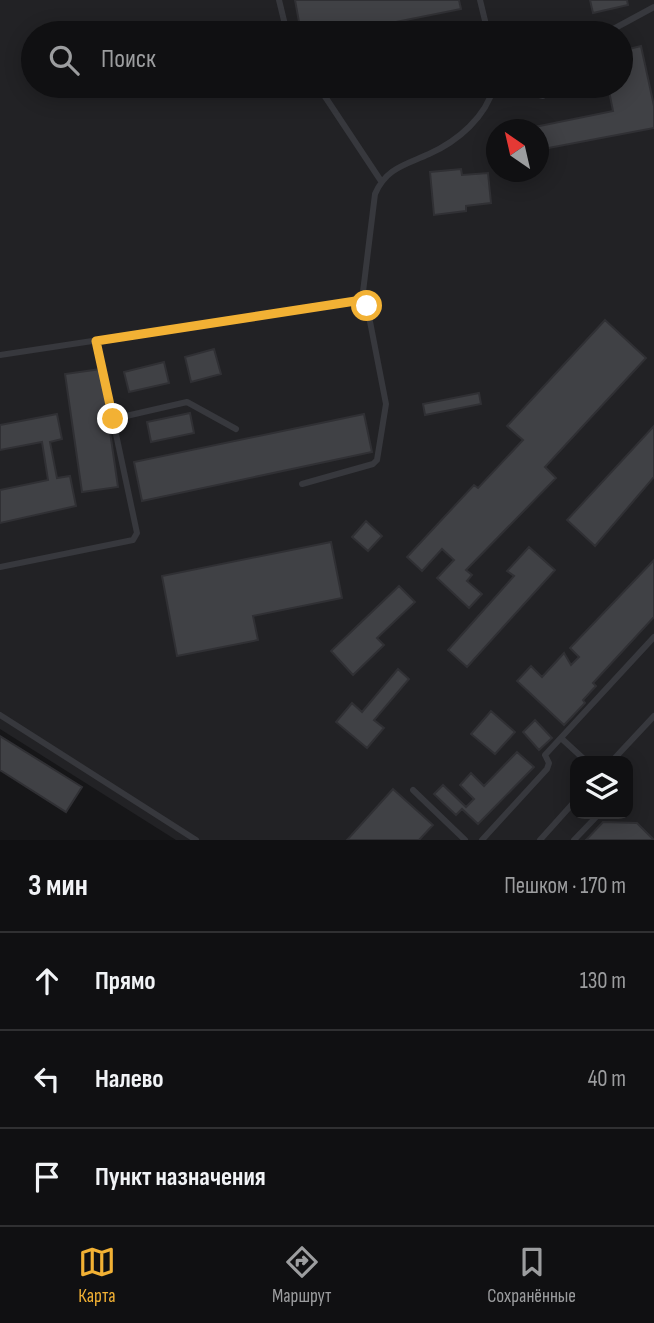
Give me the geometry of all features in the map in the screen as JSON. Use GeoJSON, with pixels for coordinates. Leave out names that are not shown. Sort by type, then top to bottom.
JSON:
{"type":"FeatureCollection","features":[{"type":"Feature","properties":{"kind":"lane"},"geometry":{"type":"LineString","coordinates":[[279,0],[284,21]]}},
{"type":"Feature","properties":{"kind":"lane"},"geometry":{"type":"LineString","coordinates":[[480,0],[485,21]]}},
{"type":"Feature","properties":{"kind":"lane"},"geometry":{"type":"LineString","coordinates":[[628,21],[654,7]]}},
{"type":"Feature","properties":{"kind":"lane"},"geometry":{"type":"LineString","coordinates":[[326,98],[381,181]]}},
{"type":"Feature","properties":{"kind":"lane"},"geometry":{"type":"LineString","coordinates":[[302,484],[373,464],[377,460],[386,404],[367,306],[362,300],[375,194],[381,181],[399,165],[429,154],[467,129],[491,98]]}},
{"type":"Feature","properties":{"kind":"lane"},"geometry":{"type":"LineString","coordinates":[[0,355],[362,300]]}},
{"type":"Feature","properties":{"kind":"lane"},"geometry":{"type":"LineString","coordinates":[[0,568],[133,540],[137,533],[96,341]]}},
{"type":"Feature","properties":{"kind":"lane"},"geometry":{"type":"LineString","coordinates":[[113,419],[187,402],[236,429]]}},
{"type":"Feature","properties":{"kind":"lane"},"geometry":{"type":"LineString","coordinates":[[482,840],[547,769],[549,764],[545,755],[654,637]]}},
{"type":"Feature","properties":{"kind":"lane"},"geometry":{"type":"LineString","coordinates":[[0,715],[196,840]]}},
{"type":"Feature","properties":{"kind":"lane"},"geometry":{"type":"LineString","coordinates":[[617,756],[654,716]]}},
{"type":"Feature","properties":{"kind":"lane"},"geometry":{"type":"LineString","coordinates":[[561,738],[581,756]]}},
{"type":"Feature","properties":{"kind":"lane"},"geometry":{"type":"LineString","coordinates":[[412,790],[465,840]]}},
{"type":"Feature","properties":{"kind":"lane"},"geometry":{"type":"LineString","coordinates":[[540,840],[570,807]]}},
{"type":"Feature","properties":{"kind":"lane"},"geometry":{"type":"LineString","coordinates":[[574,840],[594,819]]}},
{"type":"Feature","properties":{"kind":"shaded area"},"geometry":{"type":"Polygon","coordinates":[[[0,0],[654,0],[654,840],[176,840],[0,729],[0,0]]]}},
{"type":"Feature","properties":{"kind":"building"},"geometry":{"type":"Polygon","coordinates":[[[295,0],[459,0],[461,9],[401,21],[299,21],[295,0]]]}},
{"type":"Feature","properties":{"kind":"building"},"geometry":{"type":"Polygon","coordinates":[[[590,0],[627,0],[628,5],[593,13],[590,0]]]}},
{"type":"Feature","properties":{"kind":"building"},"geometry":{"type":"Polygon","coordinates":[[[641,46],[654,106],[654,128],[549,148],[549,124],[613,111],[610,98],[633,98],[633,48],[641,46]]]}},
{"type":"Feature","properties":{"kind":"building"},"geometry":{"type":"Polygon","coordinates":[[[461,169],[462,175],[486,173],[491,203],[466,206],[466,211],[434,215],[430,172],[461,169]]]}},
{"type":"Feature","properties":{"kind":"building"},"geometry":{"type":"Polygon","coordinates":[[[605,320],[646,358],[545,467],[556,478],[466,570],[472,575],[467,581],[482,594],[469,608],[437,578],[454,560],[442,549],[422,571],[407,557],[474,485],[478,488],[523,440],[507,426],[605,320]]]}},
{"type":"Feature","properties":{"kind":"building"},"geometry":{"type":"Polygon","coordinates":[[[214,349],[221,374],[191,382],[185,357],[214,349]]]}},
{"type":"Feature","properties":{"kind":"building"},"geometry":{"type":"Polygon","coordinates":[[[164,362],[169,383],[129,392],[124,372],[164,362]]]}},
{"type":"Feature","properties":{"kind":"building"},"geometry":{"type":"Polygon","coordinates":[[[101,369],[118,487],[82,492],[65,374],[101,369]]]}},
{"type":"Feature","properties":{"kind":"building"},"geometry":{"type":"Polygon","coordinates":[[[479,393],[481,404],[425,415],[423,404],[479,393]]]}},
{"type":"Feature","properties":{"kind":"building"},"geometry":{"type":"Polygon","coordinates":[[[190,413],[194,433],[151,442],[147,422],[190,413]]]}},
{"type":"Feature","properties":{"kind":"building"},"geometry":{"type":"Polygon","coordinates":[[[57,414],[62,439],[50,442],[57,478],[70,476],[76,506],[0,523],[0,490],[48,480],[42,442],[0,450],[0,425],[57,414]]]}},
{"type":"Feature","properties":{"kind":"building"},"geometry":{"type":"Polygon","coordinates":[[[364,414],[372,452],[142,501],[134,462],[364,414]]]}},
{"type":"Feature","properties":{"kind":"building"},"geometry":{"type":"Polygon","coordinates":[[[654,426],[654,477],[595,546],[567,520],[654,426]]]}},
{"type":"Feature","properties":{"kind":"building"},"geometry":{"type":"Polygon","coordinates":[[[366,521],[382,536],[368,551],[352,537],[366,521]]]}},
{"type":"Feature","properties":{"kind":"building"},"geometry":{"type":"Polygon","coordinates":[[[331,542],[342,598],[253,616],[258,640],[177,656],[162,576],[331,542]]]}},
{"type":"Feature","properties":{"kind":"building"},"geometry":{"type":"Polygon","coordinates":[[[529,547],[555,570],[467,667],[448,650],[514,576],[507,571],[529,547]]]}},
{"type":"Feature","properties":{"kind":"building"},"geometry":{"type":"Polygon","coordinates":[[[654,560],[654,617],[593,683],[596,686],[583,700],[585,703],[564,725],[517,681],[531,666],[542,677],[564,653],[571,665],[579,657],[570,648],[654,560]]]}},
{"type":"Feature","properties":{"kind":"building"},"geometry":{"type":"Polygon","coordinates":[[[399,586],[415,602],[377,638],[384,645],[353,675],[331,651],[399,586]]]}},
{"type":"Feature","properties":{"kind":"building"},"geometry":{"type":"Polygon","coordinates":[[[398,669],[409,679],[374,720],[384,728],[367,748],[336,722],[352,703],[362,712],[398,669]]]}},
{"type":"Feature","properties":{"kind":"building"},"geometry":{"type":"Polygon","coordinates":[[[491,711],[515,732],[495,754],[471,734],[491,711]]]}},
{"type":"Feature","properties":{"kind":"building"},"geometry":{"type":"Polygon","coordinates":[[[535,720],[552,738],[539,750],[523,732],[535,720]]]}},
{"type":"Feature","properties":{"kind":"building"},"geometry":{"type":"Polygon","coordinates":[[[0,736],[82,787],[66,812],[0,770],[0,736]]]}},
{"type":"Feature","properties":{"kind":"building"},"geometry":{"type":"Polygon","coordinates":[[[517,752],[534,767],[478,824],[462,809],[456,815],[434,794],[443,785],[466,807],[474,799],[460,785],[471,773],[484,786],[517,752]]]}},
{"type":"Feature","properties":{"kind":"building"},"geometry":{"type":"Polygon","coordinates":[[[393,789],[433,825],[419,840],[347,840],[393,789]]]}},
{"type":"Feature","properties":{"kind":"building"},"geometry":{"type":"Polygon","coordinates":[[[603,822],[637,823],[654,840],[586,840],[603,822]]]}},
{"type":"Feature","properties":{"kind":"route"},"geometry":{"type":"LineString","coordinates":[[113,419],[96,341],[362,300],[367,306]]}}]}
